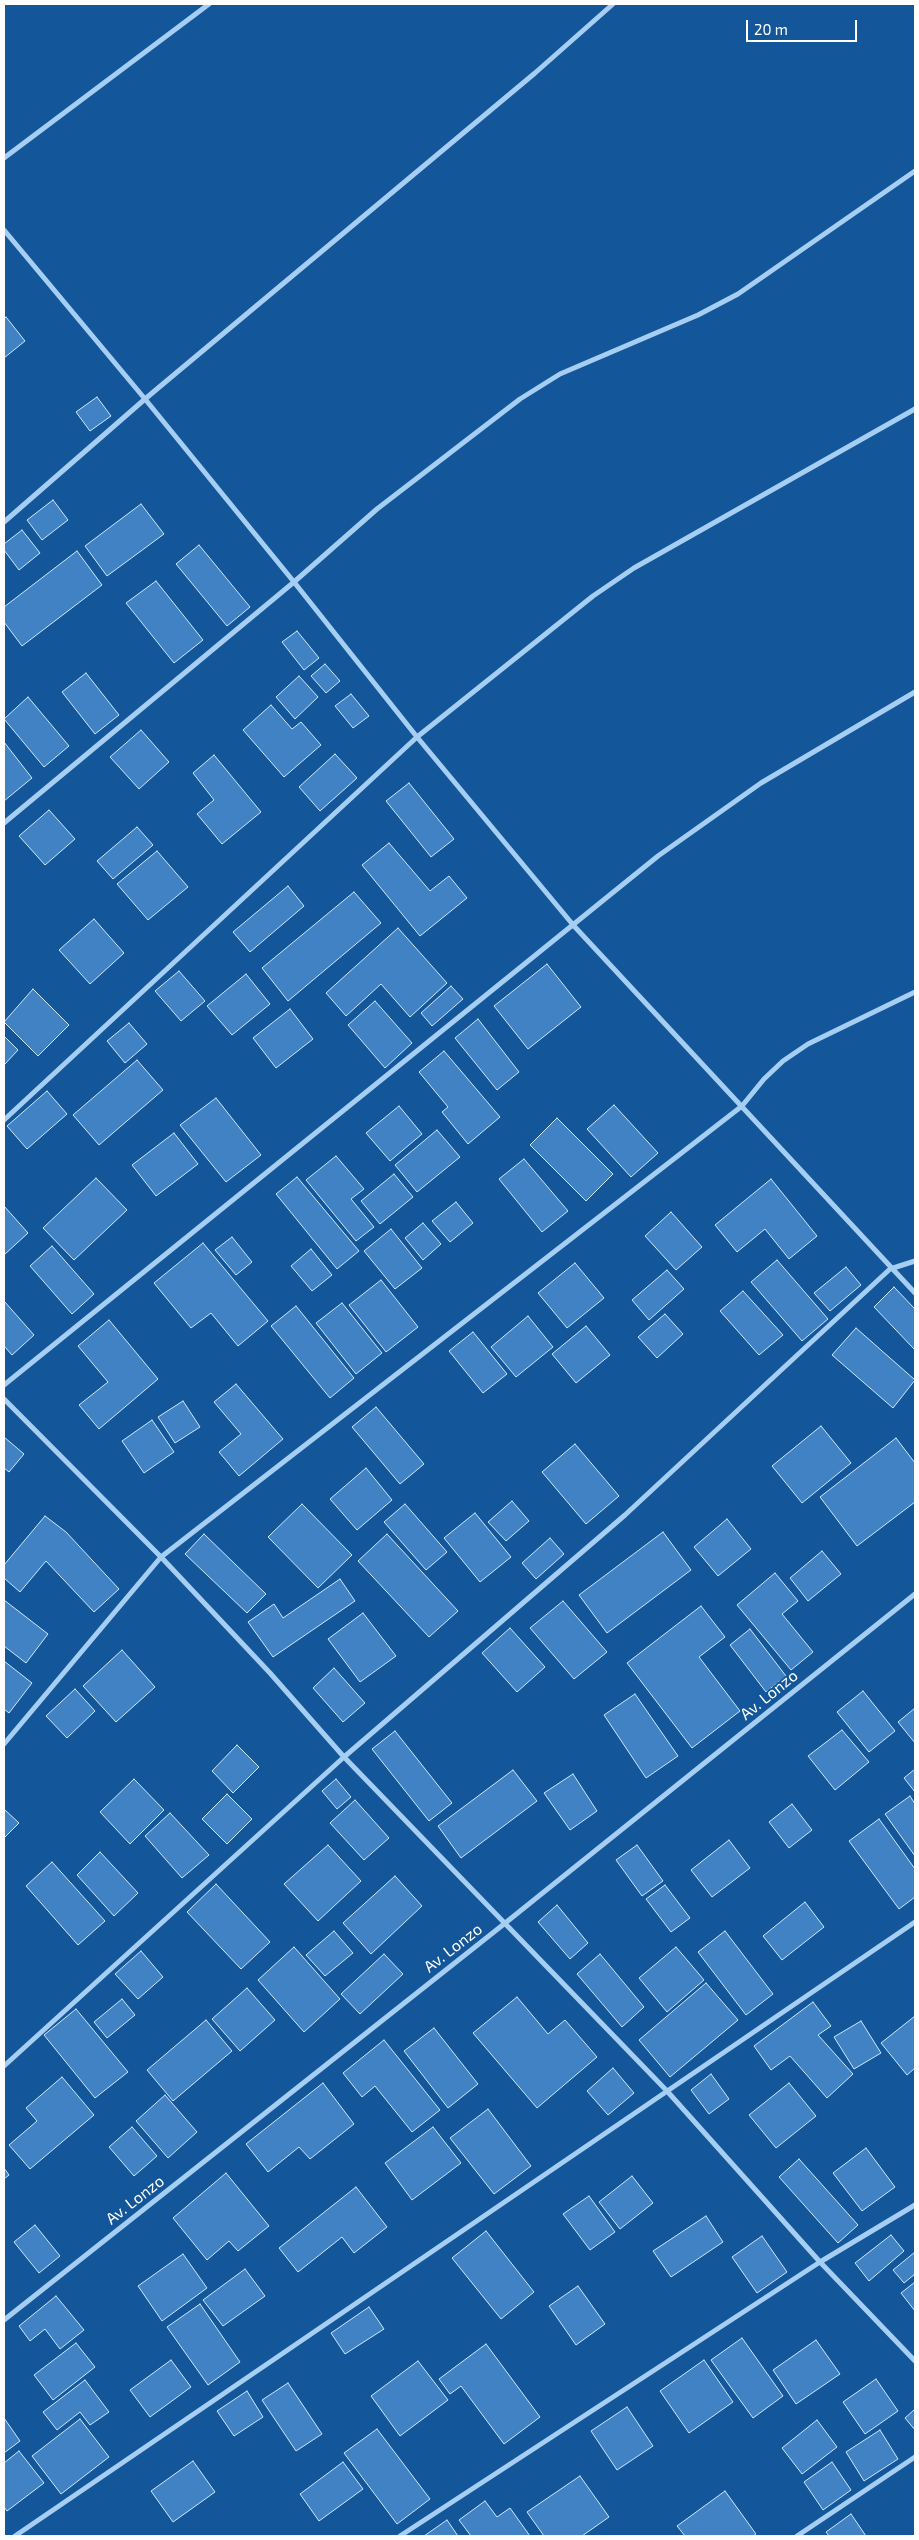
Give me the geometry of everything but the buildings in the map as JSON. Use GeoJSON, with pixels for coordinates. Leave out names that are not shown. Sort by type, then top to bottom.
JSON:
{"type":"FeatureCollection","features":[{"type":"Feature","properties":{"kind":"street"},"geometry":{"type":"LineString","coordinates":[[4,158],[208,4]]}},
{"type":"Feature","properties":{"kind":"street"},"geometry":{"type":"LineString","coordinates":[[4,522],[145,399],[536,73],[613,4]]}},
{"type":"Feature","properties":{"kind":"street"},"geometry":{"type":"LineString","coordinates":[[4,823],[294,582],[377,509],[520,399],[560,374],[698,315],[738,294],[915,170]]}},
{"type":"Feature","properties":{"kind":"street"},"geometry":{"type":"LineString","coordinates":[[4,230],[145,399],[417,737],[574,926],[742,1106],[890,1269],[915,1293]]}},
{"type":"Feature","properties":{"kind":"street"},"geometry":{"type":"LineString","coordinates":[[4,1120],[417,737],[593,596],[634,568],[915,408]]}},
{"type":"Feature","properties":{"kind":"street"},"geometry":{"type":"LineString","coordinates":[[4,1385],[574,926],[658,856],[761,783],[915,692]]}},
{"type":"Feature","properties":{"kind":"street"},"geometry":{"type":"LineString","coordinates":[[4,1744],[161,1557],[742,1106],[764,1079],[783,1061],[808,1044],[915,992]]}},
{"type":"Feature","properties":{"kind":"street"},"geometry":{"type":"LineString","coordinates":[[4,2066],[344,1757],[625,1515],[890,1269],[915,1261]]}},
{"type":"Feature","properties":{"kind":"street"},"geometry":{"type":"LineString","coordinates":[[4,1399],[161,1557],[270,1673],[344,1757],[667,2091],[820,2262],[915,2361]]}},
{"type":"Feature","properties":{"kind":"street","name":"Av. Lonzo"},"geometry":{"type":"LineString","coordinates":[[4,2320],[504,1924],[915,1594]]}},
{"type":"Feature","properties":{"kind":"street"},"geometry":{"type":"LineString","coordinates":[[14,2536],[915,1922]]}},
{"type":"Feature","properties":{"kind":"street"},"geometry":{"type":"LineString","coordinates":[[400,2536],[820,2262],[915,2205]]}},
{"type":"Feature","properties":{"kind":"street"},"geometry":{"type":"LineString","coordinates":[[797,2536],[915,2457]]}}]}
